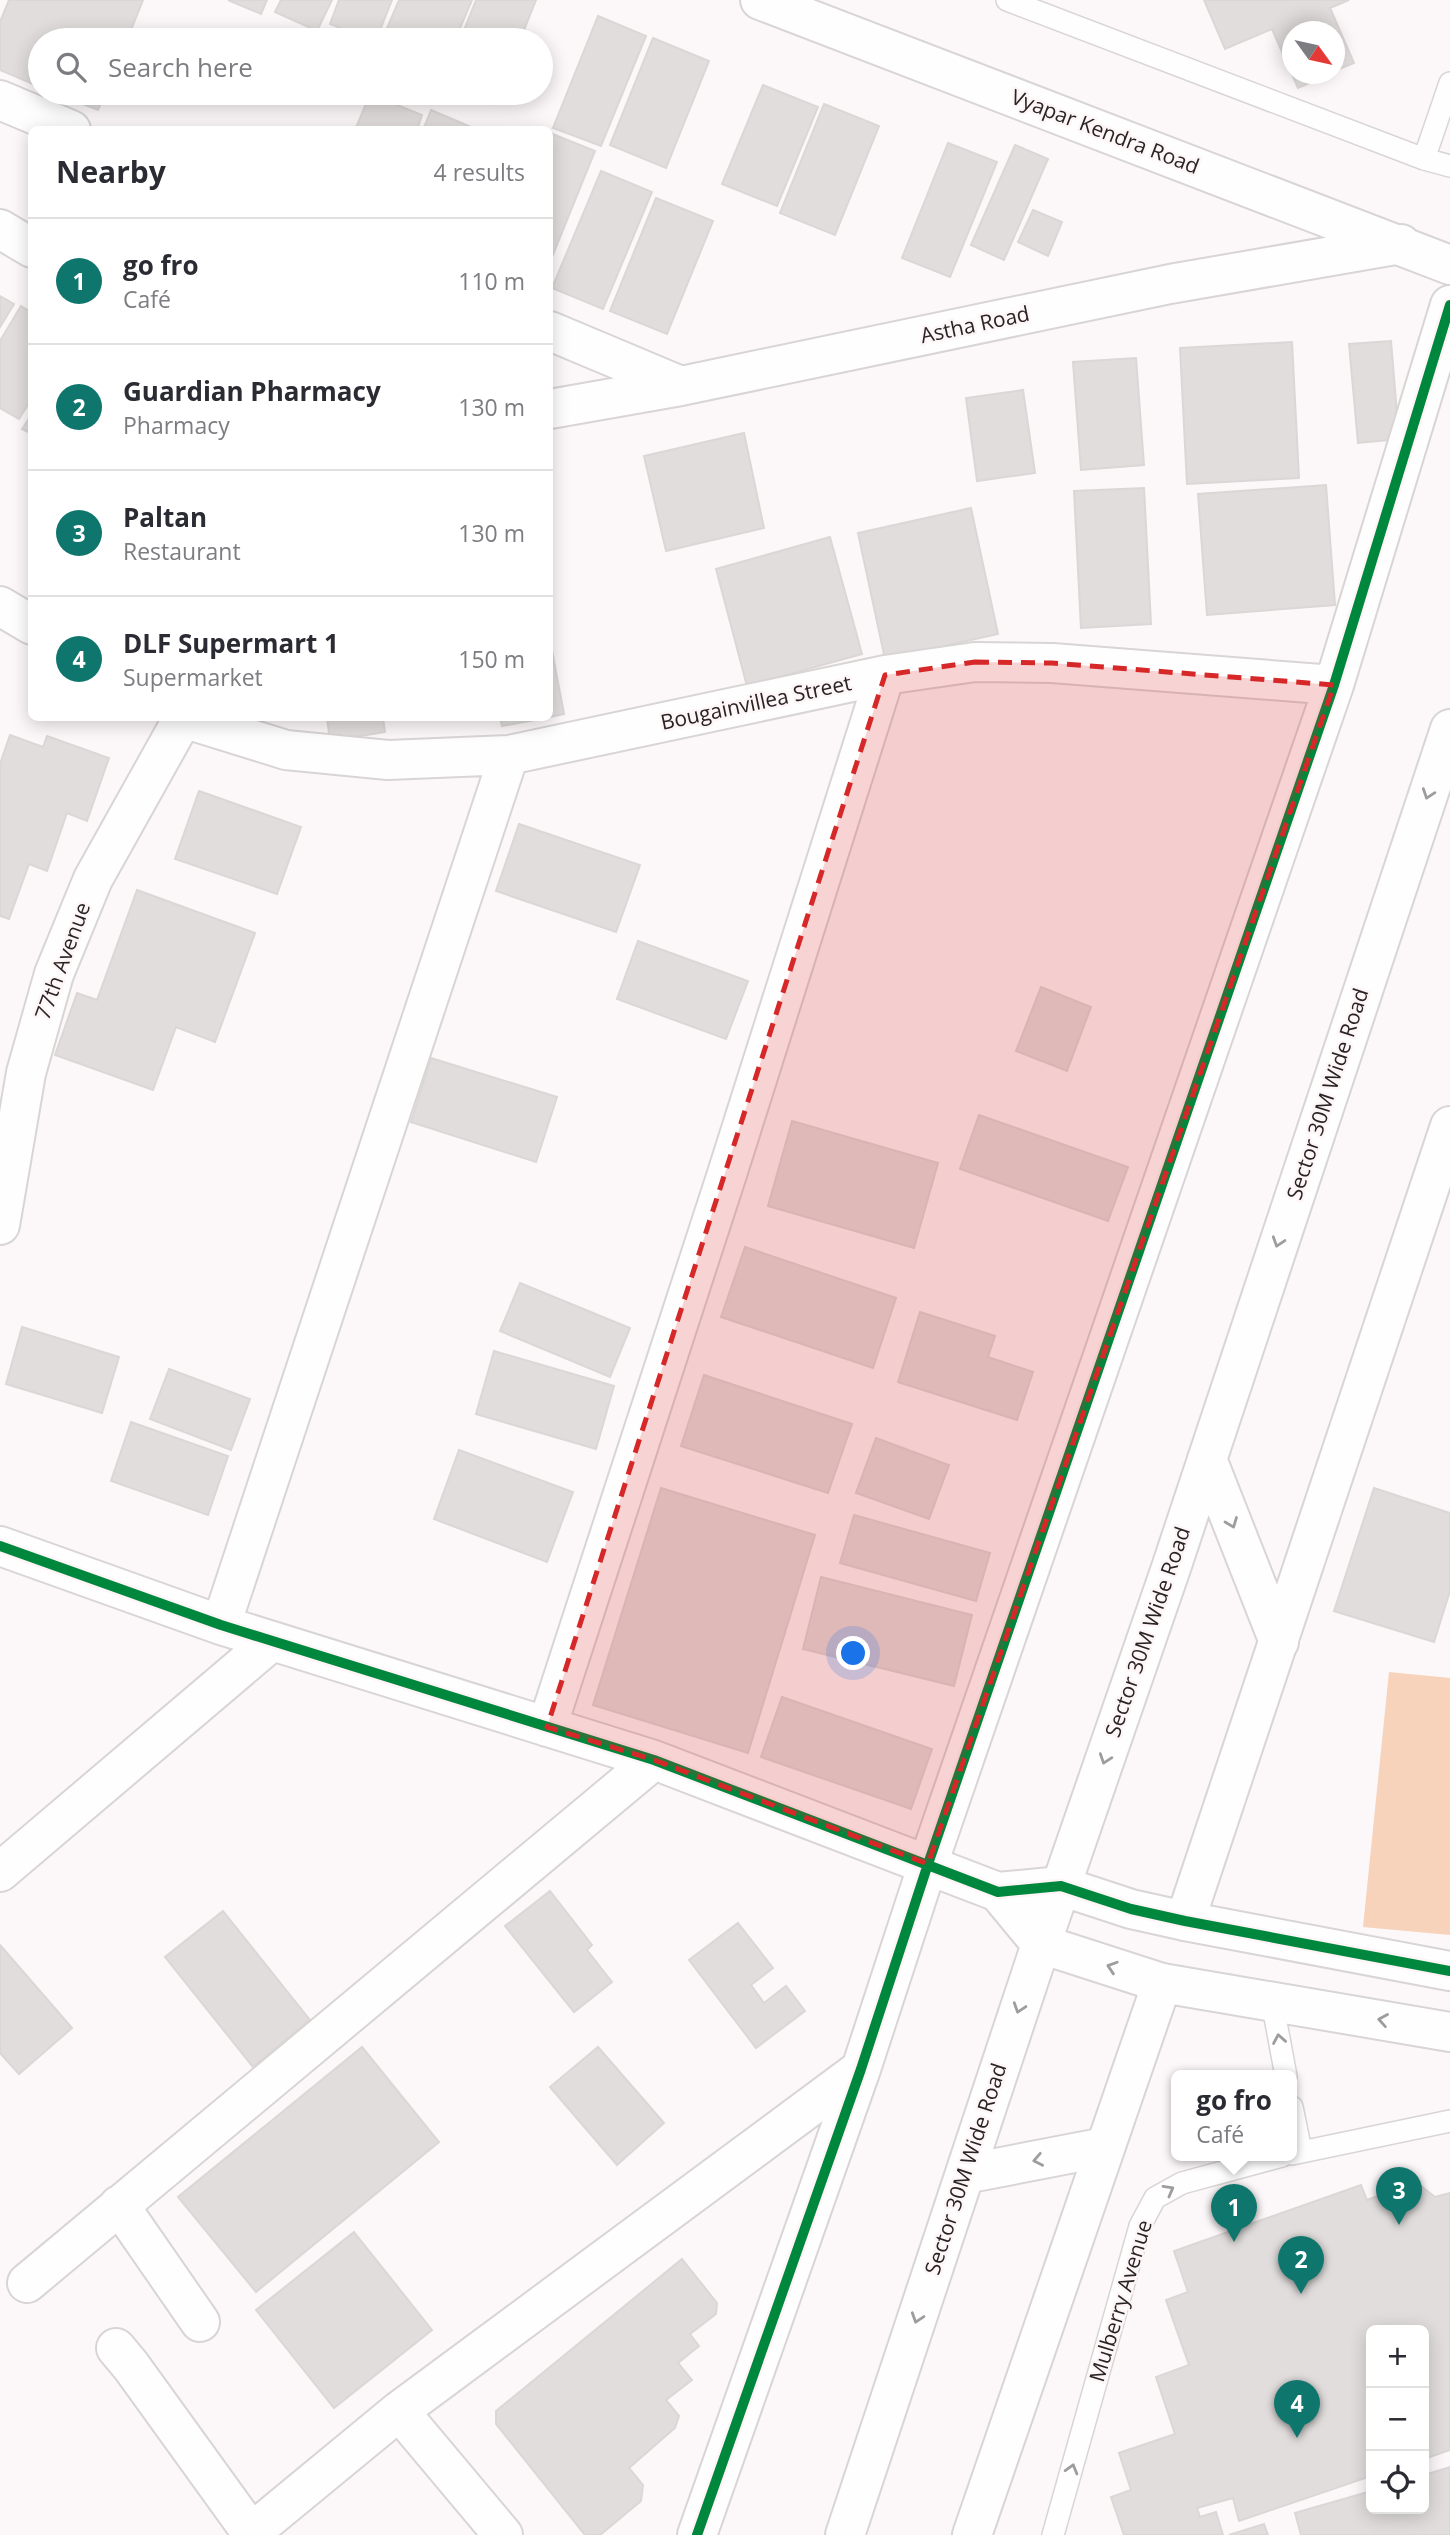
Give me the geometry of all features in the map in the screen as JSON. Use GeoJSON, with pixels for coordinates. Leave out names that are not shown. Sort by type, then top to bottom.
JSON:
{"type":"FeatureCollection","features":[{"type":"Feature","properties":{"kind":"street","name":"Vyapar Kendra Road"},"geometry":{"type":"LineString","coordinates":[[760,0],[817,10],[1450,265]]}},
{"type":"Feature","properties":{"kind":"street"},"geometry":{"type":"LineString","coordinates":[[0,100],[62,126]]}},
{"type":"Feature","properties":{"kind":"street"},"geometry":{"type":"LineString","coordinates":[[0,229],[28,246]]}},
{"type":"Feature","properties":{"kind":"street","name":"Astha Road"},"geometry":{"type":"LineString","coordinates":[[553,407],[681,386],[1170,284],[1401,244]]}},
{"type":"Feature","properties":{"kind":"street"},"geometry":{"type":"LineString","coordinates":[[697,2535],[861,2069],[928,1864],[1335,685],[1450,305]]}},
{"type":"Feature","properties":{"kind":"street"},"geometry":{"type":"LineString","coordinates":[[553,332],[681,386]]}},
{"type":"Feature","properties":{"kind":"street"},"geometry":{"type":"LineString","coordinates":[[0,606],[28,623]]}},
{"type":"Feature","properties":{"kind":"street","name":"Bougainvillea Street"},"geometry":{"type":"LineString","coordinates":[[193,721],[286,750],[388,760],[509,755],[885,675],[975,662],[1052,663],[1335,685]]}},
{"type":"Feature","properties":{"kind":"street"},"geometry":{"type":"LineString","coordinates":[[547,1727],[723,1187],[885,675]]}},
{"type":"Feature","properties":{"kind":"street","name":"77th Avenue"},"geometry":{"type":"LineString","coordinates":[[0,1225],[26,1073],[54,974],[93,879],[181,721]]}},
{"type":"Feature","properties":{"kind":"street","name":"Sector 30M Wide Road"},"geometry":{"type":"LineString","coordinates":[[845,2535],[1450,729]]}},
{"type":"Feature","properties":{"kind":"street"},"geometry":{"type":"LineString","coordinates":[[221,1625],[509,755]]}},
{"type":"Feature","properties":{"kind":"street"},"geometry":{"type":"LineString","coordinates":[[1185,1921],[1450,1126]]}},
{"type":"Feature","properties":{"kind":"street"},"geometry":{"type":"LineString","coordinates":[[1207,1459],[1279,1642]]}},
{"type":"Feature","properties":{"kind":"street"},"geometry":{"type":"LineString","coordinates":[[0,1546],[221,1625],[654,1760],[998,1892],[1061,1886],[1131,1909],[1185,1921],[1450,1971]]}},
{"type":"Feature","properties":{"kind":"street"},"geometry":{"type":"LineString","coordinates":[[0,1872],[272,1641]]}},
{"type":"Feature","properties":{"kind":"street"},"geometry":{"type":"LineString","coordinates":[[27,2283],[654,1760]]}},
{"type":"Feature","properties":{"kind":"street"},"geometry":{"type":"LineString","coordinates":[[998,1892],[1041,1944],[1161,1983],[1450,2032]]}},
{"type":"Feature","properties":{"kind":"street"},"geometry":{"type":"LineString","coordinates":[[972,2535],[1161,1983]]}},
{"type":"Feature","properties":{"kind":"street"},"geometry":{"type":"LineString","coordinates":[[116,2348],[252,2534],[399,2412],[861,2069]]}},
{"type":"Feature","properties":{"kind":"street"},"geometry":{"type":"LineString","coordinates":[[965,2174],[1105,2147]]}},
{"type":"Feature","properties":{"kind":"street"},"geometry":{"type":"LineString","coordinates":[[119,2205],[200,2322]]}},
{"type":"Feature","properties":{"kind":"street"},"geometry":{"type":"LineString","coordinates":[[399,2412],[503,2535]]}},
{"type":"Feature","properties":{"kind":"lane"},"geometry":{"type":"LineString","coordinates":[[1007,0],[1424,159],[1450,166]]}},
{"type":"Feature","properties":{"kind":"lane"},"geometry":{"type":"LineString","coordinates":[[1424,159],[1450,83]]}},
{"type":"Feature","properties":{"kind":"lane"},"geometry":{"type":"LineString","coordinates":[[1272,2001],[1285,2070]]}},
{"type":"Feature","properties":{"kind":"lane","name":"Mulberry Avenue"},"geometry":{"type":"LineString","coordinates":[[1297,2153],[1450,2121]]}},
{"type":"Feature","properties":{"kind":"lane","name":"Mulberry Avenue"},"geometry":{"type":"LineString","coordinates":[[1053,2535],[1140,2226],[1155,2198],[1182,2183],[1265,2161]]}},
{"type":"Feature","properties":{"kind":"highlighted area"},"geometry":{"type":"Polygon","coordinates":[[[975,662],[1052,663],[1334,685],[928,1864],[654,1760],[547,1727],[885,675],[975,662]]]}},
{"type":"Feature","properties":{"kind":"shaded area"},"geometry":{"type":"Polygon","coordinates":[[[1389,1672],[1450,1678],[1450,1935],[1363,1927],[1389,1672]]]}},
{"type":"Feature","properties":{"kind":"building"},"geometry":{"type":"Polygon","coordinates":[[[9,0],[143,0],[132,28],[28,28],[28,82],[0,70],[0,22],[9,0]]]}},
{"type":"Feature","properties":{"kind":"building"},"geometry":{"type":"Polygon","coordinates":[[[228,0],[267,0],[261,14],[228,0]]]}},
{"type":"Feature","properties":{"kind":"building"},"geometry":{"type":"Polygon","coordinates":[[[281,0],[332,0],[318,28],[310,28],[275,12],[281,0]]]}},
{"type":"Feature","properties":{"kind":"building"},"geometry":{"type":"Polygon","coordinates":[[[339,0],[392,0],[381,28],[340,28],[330,24],[339,0]]]}},
{"type":"Feature","properties":{"kind":"building"},"geometry":{"type":"Polygon","coordinates":[[[399,0],[472,0],[460,28],[387,28],[399,0]]]}},
{"type":"Feature","properties":{"kind":"building"},"geometry":{"type":"Polygon","coordinates":[[[476,0],[536,0],[525,28],[465,28],[476,0]]]}},
{"type":"Feature","properties":{"kind":"building"},"geometry":{"type":"Polygon","coordinates":[[[1204,0],[1349,0],[1330,8],[1336,21],[1282,21],[1282,52],[1272,29],[1225,49],[1204,0]]]}},
{"type":"Feature","properties":{"kind":"building"},"geometry":{"type":"Polygon","coordinates":[[[598,16],[646,36],[601,146],[553,128],[598,16]]]}},
{"type":"Feature","properties":{"kind":"building"},"geometry":{"type":"Polygon","coordinates":[[[653,38],[709,61],[666,168],[610,145],[653,38]]]}},
{"type":"Feature","properties":{"kind":"building"},"geometry":{"type":"Polygon","coordinates":[[[1345,42],[1354,63],[1345,67],[1345,42]]]}},
{"type":"Feature","properties":{"kind":"building"},"geometry":{"type":"Polygon","coordinates":[[[763,85],[818,107],[777,206],[722,184],[763,85]]]}},
{"type":"Feature","properties":{"kind":"building"},"geometry":{"type":"Polygon","coordinates":[[[824,104],[879,126],[835,235],[780,213],[824,104]]]}},
{"type":"Feature","properties":{"kind":"building"},"geometry":{"type":"Polygon","coordinates":[[[85,105],[100,105],[98,110],[85,105]]]}},
{"type":"Feature","properties":{"kind":"building"},"geometry":{"type":"Polygon","coordinates":[[[365,105],[397,105],[422,115],[418,126],[357,126],[365,105]]]}},
{"type":"Feature","properties":{"kind":"building"},"geometry":{"type":"Polygon","coordinates":[[[431,110],[469,126],[425,126],[431,110]]]}},
{"type":"Feature","properties":{"kind":"building"},"geometry":{"type":"Polygon","coordinates":[[[553,134],[595,151],[553,255],[553,134]]]}},
{"type":"Feature","properties":{"kind":"building"},"geometry":{"type":"Polygon","coordinates":[[[948,143],[997,162],[950,277],[902,258],[948,143]]]}},
{"type":"Feature","properties":{"kind":"building"},"geometry":{"type":"Polygon","coordinates":[[[1015,145],[1048,159],[1004,260],[971,245],[1015,145]]]}},
{"type":"Feature","properties":{"kind":"building"},"geometry":{"type":"Polygon","coordinates":[[[601,171],[652,192],[603,309],[553,288],[601,171]]]}},
{"type":"Feature","properties":{"kind":"building"},"geometry":{"type":"Polygon","coordinates":[[[656,198],[713,221],[667,334],[610,311],[656,198]]]}},
{"type":"Feature","properties":{"kind":"building"},"geometry":{"type":"Polygon","coordinates":[[[1033,210],[1062,222],[1048,256],[1018,242],[1033,210]]]}},
{"type":"Feature","properties":{"kind":"building"},"geometry":{"type":"Polygon","coordinates":[[[0,296],[14,304],[0,327],[0,296]]]}},
{"type":"Feature","properties":{"kind":"building"},"geometry":{"type":"Polygon","coordinates":[[[21,306],[28,310],[28,404],[19,419],[0,408],[0,341],[21,306]]]}},
{"type":"Feature","properties":{"kind":"building"},"geometry":{"type":"Polygon","coordinates":[[[1391,341],[1399,439],[1358,443],[1349,344],[1391,341]]]}},
{"type":"Feature","properties":{"kind":"building"},"geometry":{"type":"Polygon","coordinates":[[[1292,342],[1299,478],[1187,484],[1180,348],[1292,342]]]}},
{"type":"Feature","properties":{"kind":"building"},"geometry":{"type":"Polygon","coordinates":[[[1136,358],[1144,465],[1081,470],[1073,362],[1136,358]]]}},
{"type":"Feature","properties":{"kind":"building"},"geometry":{"type":"Polygon","coordinates":[[[1023,390],[1035,473],[977,481],[966,398],[1023,390]]]}},
{"type":"Feature","properties":{"kind":"building"},"geometry":{"type":"Polygon","coordinates":[[[28,420],[28,432],[22,429],[28,420]]]}},
{"type":"Feature","properties":{"kind":"building"},"geometry":{"type":"Polygon","coordinates":[[[744,433],[764,528],[666,551],[644,456],[744,433]]]}},
{"type":"Feature","properties":{"kind":"building"},"geometry":{"type":"Polygon","coordinates":[[[1326,485],[1335,605],[1207,615],[1198,494],[1326,485]]]}},
{"type":"Feature","properties":{"kind":"building"},"geometry":{"type":"Polygon","coordinates":[[[1144,488],[1151,624],[1081,628],[1074,491],[1144,488]]]}},
{"type":"Feature","properties":{"kind":"building"},"geometry":{"type":"Polygon","coordinates":[[[971,508],[998,634],[885,659],[858,533],[971,508]]]}},
{"type":"Feature","properties":{"kind":"building"},"geometry":{"type":"Polygon","coordinates":[[[830,537],[862,654],[747,686],[716,569],[830,537]]]}},
{"type":"Feature","properties":{"kind":"building"},"geometry":{"type":"Polygon","coordinates":[[[553,656],[564,714],[553,716],[553,656]]]}},
{"type":"Feature","properties":{"kind":"building"},"geometry":{"type":"Polygon","coordinates":[[[327,721],[383,721],[385,732],[330,741],[327,721]]]}},
{"type":"Feature","properties":{"kind":"building"},"geometry":{"type":"Polygon","coordinates":[[[501,721],[530,721],[502,726],[501,721]]]}},
{"type":"Feature","properties":{"kind":"building"},"geometry":{"type":"Polygon","coordinates":[[[10,735],[43,747],[47,736],[109,758],[87,821],[67,813],[47,871],[29,864],[9,919],[0,916],[0,764],[10,735]]]}},
{"type":"Feature","properties":{"kind":"building"},"geometry":{"type":"Polygon","coordinates":[[[199,791],[301,827],[277,894],[175,859],[199,791]]]}},
{"type":"Feature","properties":{"kind":"building"},"geometry":{"type":"Polygon","coordinates":[[[519,824],[640,865],[616,932],[496,891],[519,824]]]}},
{"type":"Feature","properties":{"kind":"building"},"geometry":{"type":"Polygon","coordinates":[[[137,890],[255,933],[215,1042],[176,1027],[153,1090],[55,1055],[77,993],[97,1000],[137,890]]]}},
{"type":"Feature","properties":{"kind":"building"},"geometry":{"type":"Polygon","coordinates":[[[638,941],[748,981],[726,1039],[617,999],[638,941]]]}},
{"type":"Feature","properties":{"kind":"building"},"geometry":{"type":"Polygon","coordinates":[[[1041,987],[1091,1007],[1067,1071],[1016,1051],[1041,987]]]}},
{"type":"Feature","properties":{"kind":"building"},"geometry":{"type":"Polygon","coordinates":[[[431,1058],[557,1097],[536,1162],[411,1122],[431,1058]]]}},
{"type":"Feature","properties":{"kind":"building"},"geometry":{"type":"Polygon","coordinates":[[[979,1115],[1128,1167],[1108,1221],[960,1169],[979,1115]]]}},
{"type":"Feature","properties":{"kind":"building"},"geometry":{"type":"Polygon","coordinates":[[[792,1121],[938,1163],[914,1248],[768,1206],[792,1121]]]}},
{"type":"Feature","properties":{"kind":"building"},"geometry":{"type":"Polygon","coordinates":[[[745,1247],[896,1298],[873,1368],[721,1317],[745,1247]]]}},
{"type":"Feature","properties":{"kind":"building"},"geometry":{"type":"Polygon","coordinates":[[[520,1283],[630,1328],[610,1377],[500,1331],[520,1283]]]}},
{"type":"Feature","properties":{"kind":"building"},"geometry":{"type":"Polygon","coordinates":[[[920,1312],[995,1336],[988,1357],[1033,1372],[1017,1420],[898,1382],[920,1312]]]}},
{"type":"Feature","properties":{"kind":"building"},"geometry":{"type":"Polygon","coordinates":[[[22,1327],[119,1357],[102,1413],[6,1384],[22,1327]]]}},
{"type":"Feature","properties":{"kind":"building"},"geometry":{"type":"Polygon","coordinates":[[[494,1351],[614,1386],[596,1449],[476,1414],[494,1351]]]}},
{"type":"Feature","properties":{"kind":"building"},"geometry":{"type":"Polygon","coordinates":[[[169,1369],[250,1399],[231,1450],[150,1419],[169,1369]]]}},
{"type":"Feature","properties":{"kind":"building"},"geometry":{"type":"Polygon","coordinates":[[[704,1375],[852,1424],[828,1493],[681,1446],[704,1375]]]}},
{"type":"Feature","properties":{"kind":"building"},"geometry":{"type":"Polygon","coordinates":[[[131,1422],[228,1456],[208,1515],[111,1481],[131,1422]]]}},
{"type":"Feature","properties":{"kind":"building"},"geometry":{"type":"Polygon","coordinates":[[[876,1438],[949,1465],[929,1519],[856,1493],[876,1438]]]}},
{"type":"Feature","properties":{"kind":"building"},"geometry":{"type":"Polygon","coordinates":[[[459,1450],[573,1492],[547,1562],[434,1519],[459,1450]]]}},
{"type":"Feature","properties":{"kind":"building"},"geometry":{"type":"Polygon","coordinates":[[[661,1488],[815,1535],[748,1753],[593,1705],[661,1488]]]}},
{"type":"Feature","properties":{"kind":"building"},"geometry":{"type":"Polygon","coordinates":[[[1374,1488],[1450,1513],[1450,1591],[1434,1642],[1334,1611],[1374,1488]]]}},
{"type":"Feature","properties":{"kind":"building"},"geometry":{"type":"Polygon","coordinates":[[[854,1515],[990,1553],[976,1601],[840,1563],[854,1515]]]}},
{"type":"Feature","properties":{"kind":"building"},"geometry":{"type":"Polygon","coordinates":[[[821,1577],[972,1615],[954,1686],[803,1649],[821,1577]]]}},
{"type":"Feature","properties":{"kind":"building"},"geometry":{"type":"Polygon","coordinates":[[[782,1697],[932,1749],[911,1809],[761,1757],[782,1697]]]}},
{"type":"Feature","properties":{"kind":"building"},"geometry":{"type":"Polygon","coordinates":[[[550,1891],[592,1945],[587,1950],[612,1982],[574,2012],[505,1926],[550,1891]]]}},
{"type":"Feature","properties":{"kind":"building"},"geometry":{"type":"Polygon","coordinates":[[[223,1911],[310,2020],[253,2067],[165,1957],[223,1911]]]}},
{"type":"Feature","properties":{"kind":"building"},"geometry":{"type":"Polygon","coordinates":[[[738,1923],[773,1968],[751,1985],[764,2003],[786,1986],[805,2011],[756,2048],[689,1960],[738,1923]]]}},
{"type":"Feature","properties":{"kind":"building"},"geometry":{"type":"Polygon","coordinates":[[[0,1945],[72,2028],[19,2074],[0,2053],[0,1945]]]}},
{"type":"Feature","properties":{"kind":"building"},"geometry":{"type":"Polygon","coordinates":[[[362,2047],[439,2142],[256,2292],[178,2197],[362,2047]]]}},
{"type":"Feature","properties":{"kind":"building"},"geometry":{"type":"Polygon","coordinates":[[[598,2047],[664,2123],[617,2165],[550,2087],[598,2047]]]}},
{"type":"Feature","properties":{"kind":"building"},"geometry":{"type":"Polygon","coordinates":[[[1416,2182],[1435,2197],[1450,2193],[1450,2450],[1429,2457],[1429,2325],[1366,2325],[1366,2478],[1239,2521],[1233,2498],[1197,2508],[1200,2517],[1216,2512],[1223,2535],[1124,2535],[1111,2497],[1131,2490],[1119,2453],[1175,2434],[1156,2377],[1189,2365],[1166,2300],[1188,2292],[1174,2251],[1361,2185],[1367,2200],[1416,2182]]]}},
{"type":"Feature","properties":{"kind":"building"},"geometry":{"type":"Polygon","coordinates":[[[354,2232],[432,2330],[334,2408],[256,2310],[354,2232]]]}},
{"type":"Feature","properties":{"kind":"building"},"geometry":{"type":"Polygon","coordinates":[[[682,2259],[717,2303],[716,2314],[690,2334],[699,2346],[678,2363],[692,2380],[666,2400],[679,2416],[675,2428],[629,2468],[643,2485],[641,2501],[600,2535],[585,2535],[496,2424],[496,2411],[682,2259]]]}},
{"type":"Feature","properties":{"kind":"building"},"geometry":{"type":"Polygon","coordinates":[[[1450,2467],[1450,2535],[1301,2535],[1295,2513],[1366,2492],[1366,2514],[1429,2514],[1429,2473],[1450,2467]]]}},
{"type":"Feature","properties":{"kind":"building"},"geometry":{"type":"Polygon","coordinates":[[[1264,2524],[1268,2535],[1229,2535],[1264,2524]]]}},
{"type":"Feature","properties":{"kind":"cycle path"},"geometry":{"type":"LineString","coordinates":[[697,2535],[861,2069],[928,1864],[1334,685],[1450,305]]}},
{"type":"Feature","properties":{"kind":"cycle path"},"geometry":{"type":"LineString","coordinates":[[0,1546],[221,1625],[654,1760],[998,1892],[1061,1886],[1131,1909],[1185,1921],[1450,1971]]}},
{"type":"Feature","properties":{"kind":"place","name":"Paltan"},"geometry":{"type":"Point","coordinates":[1399,2225]}},
{"type":"Feature","properties":{"kind":"place","name":"go fro"},"geometry":{"type":"Point","coordinates":[1234,2242]}},
{"type":"Feature","properties":{"kind":"place","name":"Guardian Pharmacy"},"geometry":{"type":"Point","coordinates":[1301,2294]}},
{"type":"Feature","properties":{"kind":"place","name":"DLF Supermart 1"},"geometry":{"type":"Point","coordinates":[1297,2438]}}]}
